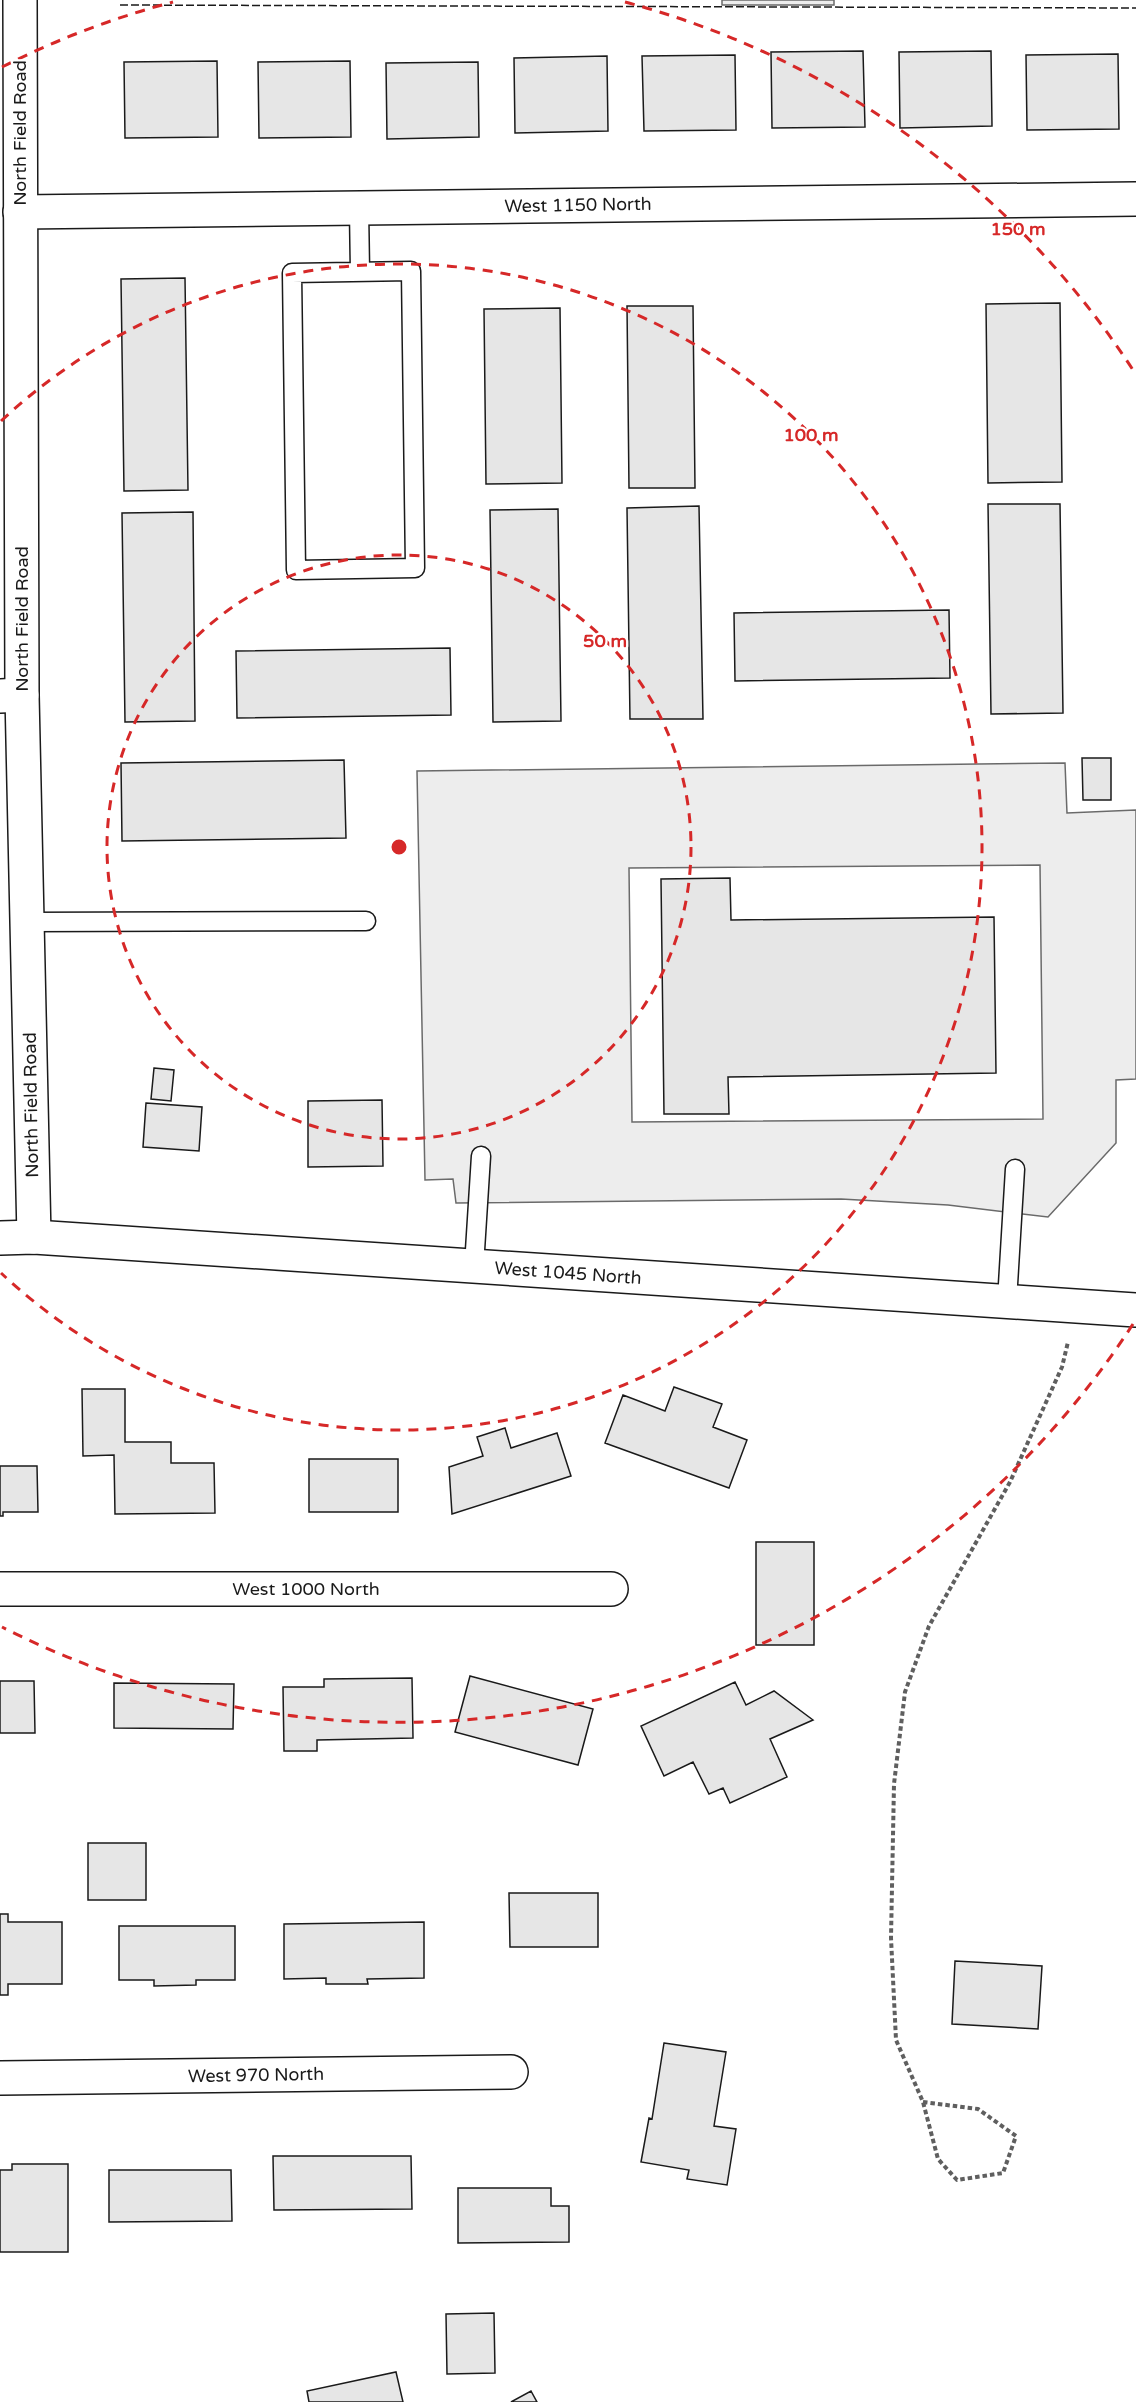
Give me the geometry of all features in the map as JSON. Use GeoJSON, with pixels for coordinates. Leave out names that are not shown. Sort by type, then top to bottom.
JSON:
{"type":"FeatureCollection","features":[{"type":"Feature","properties":{"kind":"street","name":"North Field Road"},"geometry":{"type":"LineString","coordinates":[[20,0],[13,227],[11,696],[28,922],[34,1237]]}},
{"type":"Feature","properties":{"kind":"street","name":"West 1150 North"},"geometry":{"type":"LineString","coordinates":[[13,227],[359,208],[1136,199]]}},
{"type":"Feature","properties":{"kind":"street","name":"West 1045 North"},"geometry":{"type":"LineString","coordinates":[[0,1238],[34,1237],[1136,1310]]}},
{"type":"Feature","properties":{"kind":"street","name":"West 1000 North"},"geometry":{"type":"LineString","coordinates":[[0,1589],[612,1589]]}},
{"type":"Feature","properties":{"kind":"street","name":"West 970 North"},"geometry":{"type":"LineString","coordinates":[[0,2078],[511,2072]]}},
{"type":"Feature","properties":{"kind":"lane"},"geometry":{"type":"LineString","coordinates":[[359,208],[360,272]]}},
{"type":"Feature","properties":{"kind":"lane"},"geometry":{"type":"LineString","coordinates":[[411,271],[415,568],[296,570],[292,273],[360,272],[411,271]]}},
{"type":"Feature","properties":{"kind":"lane"},"geometry":{"type":"LineString","coordinates":[[28,922],[366,921]]}},
{"type":"Feature","properties":{"kind":"lane"},"geometry":{"type":"LineString","coordinates":[[474,1266],[481,1156]]}},
{"type":"Feature","properties":{"kind":"lane"},"geometry":{"type":"LineString","coordinates":[[1007,1301],[1015,1169]]}},
{"type":"Feature","properties":{"kind":"path"},"geometry":{"type":"LineString","coordinates":[[923,2102],[978,2109],[1016,2136],[1004,2173],[957,2180],[938,2159],[923,2102],[896,2040],[891,1938],[894,1784],[905,1692],[929,1626],[1010,1482],[1062,1367],[1077,1306]]}},
{"type":"Feature","properties":{"kind":"shaded area"},"geometry":{"type":"Polygon","coordinates":[[[722,0],[834,0],[834,5],[722,5],[722,0]]]}},
{"type":"Feature","properties":{"kind":"shaded area"},"geometry":{"type":"Polygon","coordinates":[[[1065,763],[1067,813],[1136,810],[1136,1079],[1116,1080],[1116,1143],[1048,1217],[948,1205],[841,1199],[456,1203],[453,1179],[425,1180],[417,771],[1065,763]],[[1040,865],[629,868],[632,1122],[1043,1119],[1040,865]]]}},
{"type":"Feature","properties":{"kind":"building"},"geometry":{"type":"Polygon","coordinates":[[[863,51],[865,127],[772,128],[771,52],[863,51]]]}},
{"type":"Feature","properties":{"kind":"building"},"geometry":{"type":"Polygon","coordinates":[[[991,51],[992,126],[900,128],[899,52],[991,51]]]}},
{"type":"Feature","properties":{"kind":"building"},"geometry":{"type":"Polygon","coordinates":[[[1118,54],[1119,129],[1027,130],[1026,55],[1118,54]]]}},
{"type":"Feature","properties":{"kind":"building"},"geometry":{"type":"Polygon","coordinates":[[[735,55],[736,130],[644,131],[642,56],[735,55]]]}},
{"type":"Feature","properties":{"kind":"building"},"geometry":{"type":"Polygon","coordinates":[[[607,56],[608,131],[515,133],[514,58],[607,56]]]}},
{"type":"Feature","properties":{"kind":"building"},"geometry":{"type":"Polygon","coordinates":[[[217,61],[218,137],[125,138],[124,62],[217,61]]]}},
{"type":"Feature","properties":{"kind":"building"},"geometry":{"type":"Polygon","coordinates":[[[350,61],[351,137],[259,138],[258,62],[350,61]]]}},
{"type":"Feature","properties":{"kind":"building"},"geometry":{"type":"Polygon","coordinates":[[[478,62],[479,137],[387,139],[386,63],[478,62]]]}},
{"type":"Feature","properties":{"kind":"building"},"geometry":{"type":"Polygon","coordinates":[[[185,278],[188,490],[124,491],[121,279],[185,278]]]}},
{"type":"Feature","properties":{"kind":"building"},"geometry":{"type":"Polygon","coordinates":[[[1060,303],[1062,482],[988,483],[986,304],[1060,303]]]}},
{"type":"Feature","properties":{"kind":"building"},"geometry":{"type":"Polygon","coordinates":[[[627,306],[693,306],[695,488],[629,488],[627,306]]]}},
{"type":"Feature","properties":{"kind":"building"},"geometry":{"type":"Polygon","coordinates":[[[560,308],[562,483],[486,484],[484,309],[560,308]]]}},
{"type":"Feature","properties":{"kind":"building"},"geometry":{"type":"Polygon","coordinates":[[[988,504],[1060,504],[1063,713],[991,714],[988,504]]]}},
{"type":"Feature","properties":{"kind":"building"},"geometry":{"type":"Polygon","coordinates":[[[699,506],[703,719],[630,719],[627,508],[699,506]]]}},
{"type":"Feature","properties":{"kind":"building"},"geometry":{"type":"Polygon","coordinates":[[[558,509],[561,721],[493,722],[490,510],[558,509]]]}},
{"type":"Feature","properties":{"kind":"building"},"geometry":{"type":"Polygon","coordinates":[[[193,512],[195,721],[125,722],[122,513],[193,512]]]}},
{"type":"Feature","properties":{"kind":"building"},"geometry":{"type":"Polygon","coordinates":[[[949,610],[950,678],[735,681],[734,613],[949,610]]]}},
{"type":"Feature","properties":{"kind":"building"},"geometry":{"type":"Polygon","coordinates":[[[450,648],[451,715],[237,718],[236,651],[450,648]]]}},
{"type":"Feature","properties":{"kind":"building"},"geometry":{"type":"Polygon","coordinates":[[[1082,758],[1111,758],[1111,800],[1083,800],[1082,758]]]}},
{"type":"Feature","properties":{"kind":"building"},"geometry":{"type":"Polygon","coordinates":[[[344,760],[346,838],[122,841],[121,763],[344,760]]]}},
{"type":"Feature","properties":{"kind":"building"},"geometry":{"type":"Polygon","coordinates":[[[730,878],[731,920],[994,917],[996,1073],[728,1077],[729,1114],[664,1114],[661,879],[730,878]]]}},
{"type":"Feature","properties":{"kind":"building"},"geometry":{"type":"Polygon","coordinates":[[[154,1068],[174,1070],[171,1101],[151,1099],[154,1068]]]}},
{"type":"Feature","properties":{"kind":"building"},"geometry":{"type":"Polygon","coordinates":[[[382,1100],[383,1166],[308,1167],[308,1101],[382,1100]]]}},
{"type":"Feature","properties":{"kind":"building"},"geometry":{"type":"Polygon","coordinates":[[[146,1103],[202,1107],[199,1151],[143,1147],[146,1103]]]}},
{"type":"Feature","properties":{"kind":"building"},"geometry":{"type":"Polygon","coordinates":[[[674,1387],[722,1404],[713,1427],[747,1440],[729,1488],[605,1443],[623,1395],[665,1411],[674,1387]]]}},
{"type":"Feature","properties":{"kind":"building"},"geometry":{"type":"Polygon","coordinates":[[[82,1389],[125,1389],[125,1442],[171,1442],[171,1463],[214,1463],[215,1513],[115,1514],[114,1455],[83,1456],[82,1389]]]}},
{"type":"Feature","properties":{"kind":"building"},"geometry":{"type":"Polygon","coordinates":[[[505,1428],[511,1448],[557,1433],[571,1476],[452,1514],[449,1467],[483,1456],[477,1437],[505,1428]]]}},
{"type":"Feature","properties":{"kind":"building"},"geometry":{"type":"Polygon","coordinates":[[[309,1459],[398,1459],[398,1512],[309,1512],[309,1459]]]}},
{"type":"Feature","properties":{"kind":"building"},"geometry":{"type":"Polygon","coordinates":[[[0,1466],[37,1466],[38,1512],[3,1512],[3,1516],[0,1516],[0,1466]]]}},
{"type":"Feature","properties":{"kind":"building"},"geometry":{"type":"Polygon","coordinates":[[[756,1542],[814,1542],[814,1645],[756,1645],[756,1542]]]}},
{"type":"Feature","properties":{"kind":"building"},"geometry":{"type":"Polygon","coordinates":[[[470,1676],[593,1709],[578,1765],[455,1732],[470,1676]]]}},
{"type":"Feature","properties":{"kind":"building"},"geometry":{"type":"Polygon","coordinates":[[[412,1678],[413,1738],[317,1740],[317,1751],[284,1751],[283,1687],[324,1687],[324,1679],[412,1678]]]}},
{"type":"Feature","properties":{"kind":"building"},"geometry":{"type":"Polygon","coordinates":[[[0,1681],[34,1681],[35,1733],[0,1733],[0,1681]]]}},
{"type":"Feature","properties":{"kind":"building"},"geometry":{"type":"Polygon","coordinates":[[[735,1682],[746,1705],[774,1691],[813,1720],[770,1739],[787,1777],[730,1803],[723,1788],[709,1794],[693,1762],[664,1776],[641,1726],[735,1682]]]}},
{"type":"Feature","properties":{"kind":"building"},"geometry":{"type":"Polygon","coordinates":[[[114,1683],[234,1684],[233,1729],[114,1728],[114,1683]]]}},
{"type":"Feature","properties":{"kind":"building"},"geometry":{"type":"Polygon","coordinates":[[[88,1843],[146,1843],[146,1900],[88,1900],[88,1843]]]}},
{"type":"Feature","properties":{"kind":"building"},"geometry":{"type":"Polygon","coordinates":[[[509,1893],[598,1893],[598,1947],[510,1947],[509,1893]]]}},
{"type":"Feature","properties":{"kind":"building"},"geometry":{"type":"Polygon","coordinates":[[[0,1914],[8,1914],[8,1922],[62,1922],[62,1984],[8,1984],[8,1995],[0,1995],[0,1914]]]}},
{"type":"Feature","properties":{"kind":"building"},"geometry":{"type":"Polygon","coordinates":[[[424,1922],[424,1978],[367,1979],[368,1984],[326,1984],[326,1978],[284,1979],[284,1924],[424,1922]]]}},
{"type":"Feature","properties":{"kind":"building"},"geometry":{"type":"Polygon","coordinates":[[[119,1926],[235,1926],[235,1980],[196,1980],[196,1985],[154,1986],[154,1980],[119,1980],[119,1926]]]}},
{"type":"Feature","properties":{"kind":"building"},"geometry":{"type":"Polygon","coordinates":[[[955,1961],[1042,1966],[1038,2029],[952,2024],[955,1961]]]}},
{"type":"Feature","properties":{"kind":"building"},"geometry":{"type":"Polygon","coordinates":[[[664,2043],[726,2052],[714,2126],[736,2129],[727,2185],[687,2179],[689,2170],[641,2162],[649,2118],[652,2119],[664,2043]]]}},
{"type":"Feature","properties":{"kind":"building"},"geometry":{"type":"Polygon","coordinates":[[[273,2156],[411,2156],[412,2209],[274,2210],[273,2156]]]}},
{"type":"Feature","properties":{"kind":"building"},"geometry":{"type":"Polygon","coordinates":[[[12,2164],[68,2164],[68,2252],[0,2252],[0,2170],[12,2170],[12,2164]]]}},
{"type":"Feature","properties":{"kind":"building"},"geometry":{"type":"Polygon","coordinates":[[[109,2170],[231,2170],[232,2221],[109,2222],[109,2170]]]}},
{"type":"Feature","properties":{"kind":"building"},"geometry":{"type":"Polygon","coordinates":[[[458,2188],[551,2188],[551,2206],[569,2206],[569,2242],[458,2243],[458,2188]]]}},
{"type":"Feature","properties":{"kind":"building"},"geometry":{"type":"Polygon","coordinates":[[[494,2313],[495,2373],[447,2374],[446,2314],[494,2313]]]}},
{"type":"Feature","properties":{"kind":"building"},"geometry":{"type":"Polygon","coordinates":[[[396,2372],[403,2402],[309,2402],[307,2391],[396,2372]]]}},
{"type":"Feature","properties":{"kind":"building"},"geometry":{"type":"Polygon","coordinates":[[[531,2391],[537,2402],[511,2402],[531,2391]]]}},
{"type":"Feature","properties":{"kind":"fence"},"geometry":{"type":"LineString","coordinates":[[120,5],[1136,8]]}}]}
